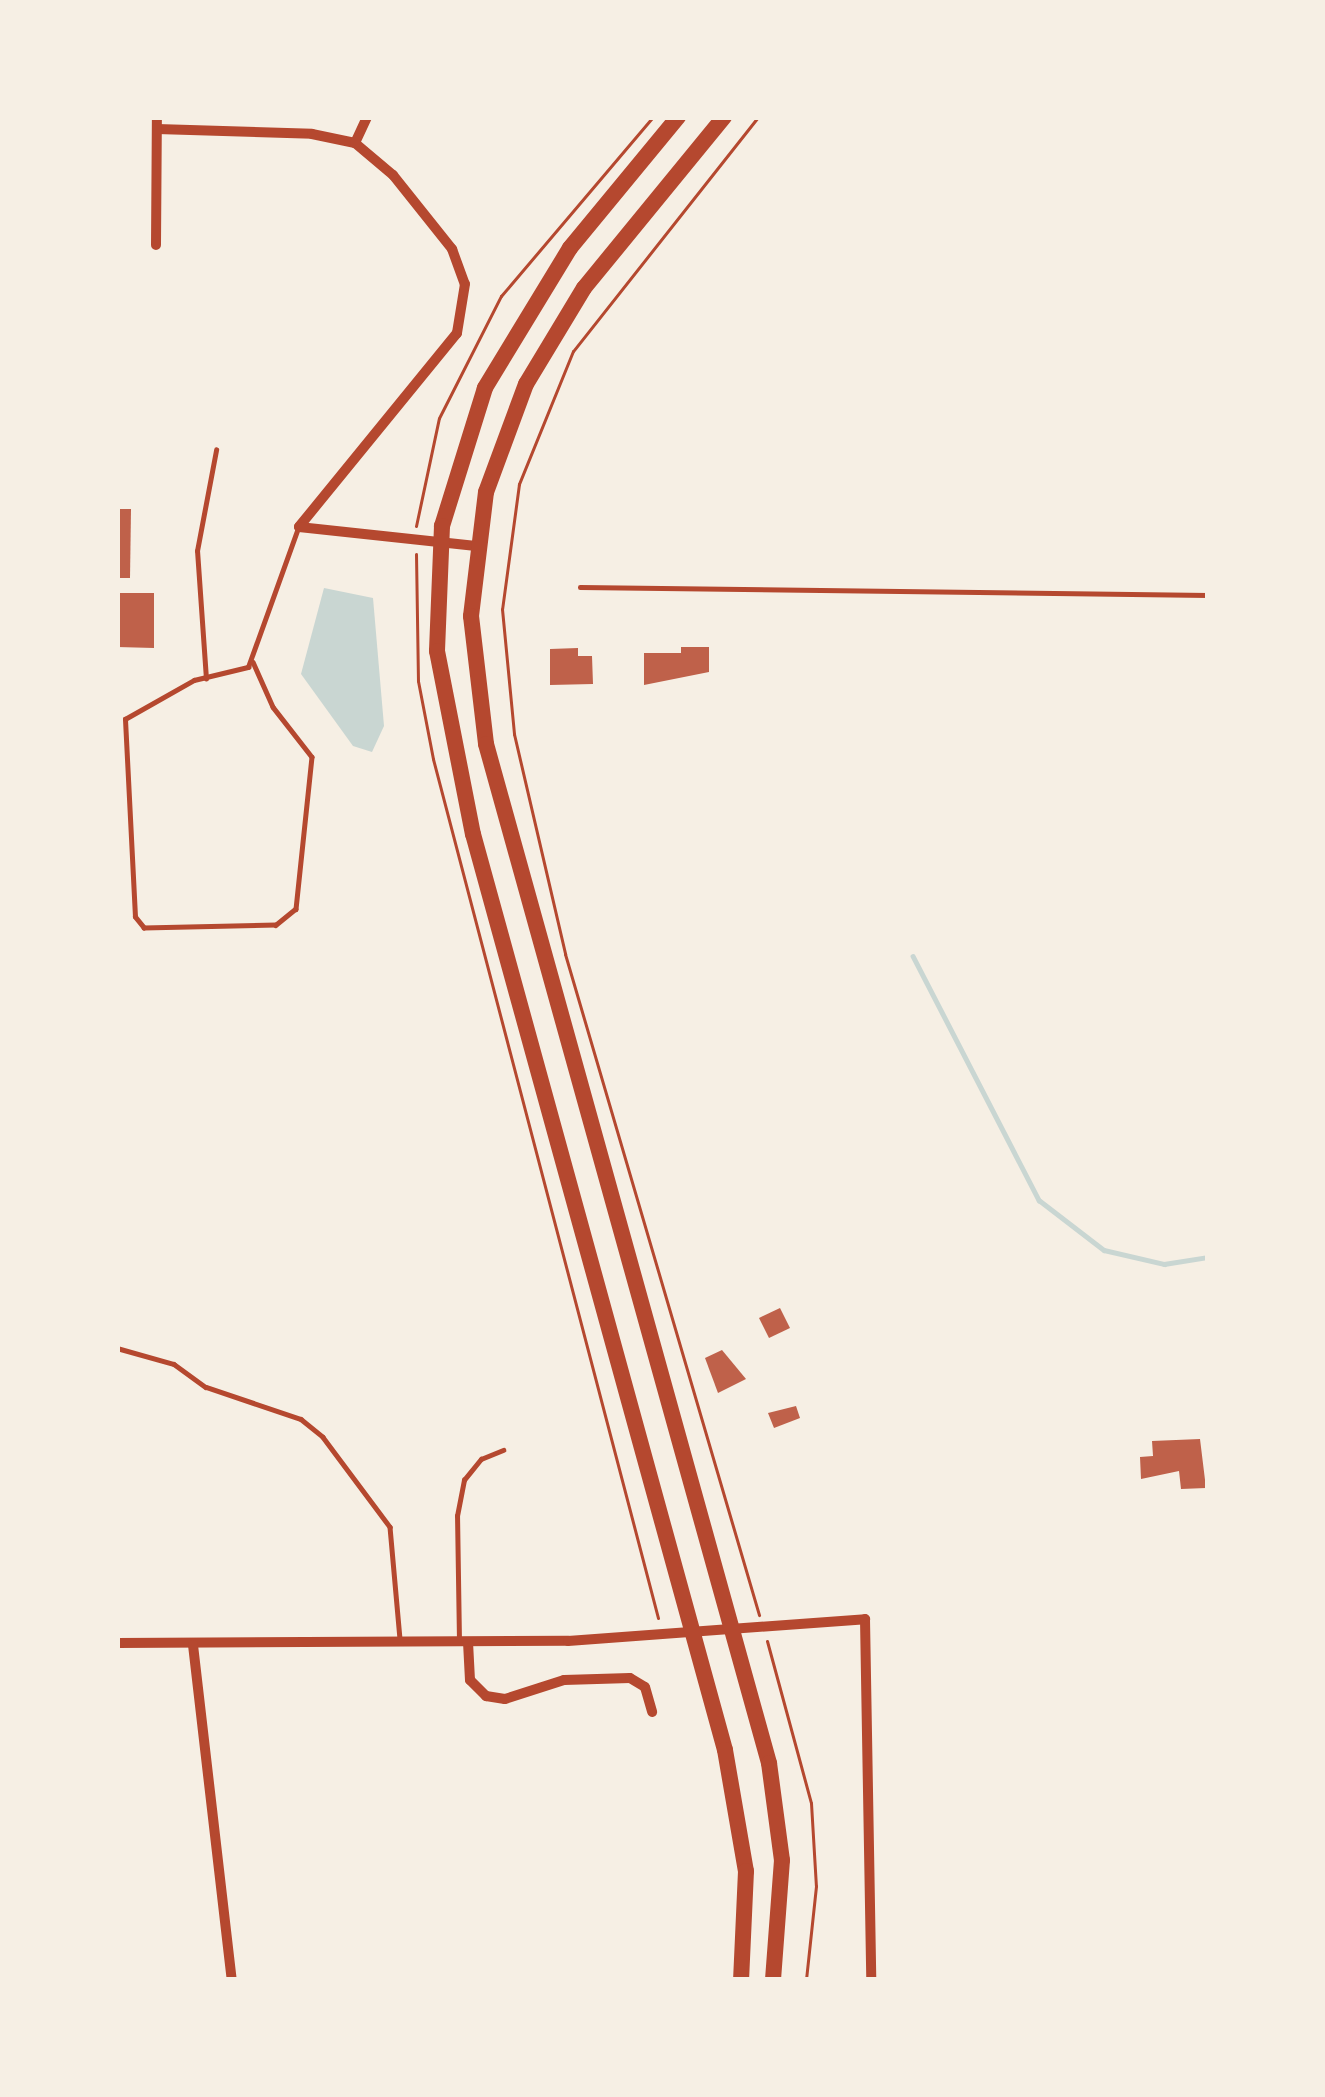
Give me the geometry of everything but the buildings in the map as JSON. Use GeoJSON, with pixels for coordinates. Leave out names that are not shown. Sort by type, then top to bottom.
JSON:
{"type":"FeatureCollection","features":[{"type":"Feature","properties":{"kind":"main road"},"geometry":{"type":"LineString","coordinates":[[678,117],[570,248],[502,351],[462,447],[439,544],[437,651],[454,756],[680,1586],[743,1847],[741,1980]]}},
{"type":"Feature","properties":{"kind":"main road"},"geometry":{"type":"LineString","coordinates":[[724,117],[545,348],[505,432],[476,546],[473,646],[487,744],[734,1628],[776,1806],[782,1876],[773,1980]]}},
{"type":"Feature","properties":{"kind":"street"},"geometry":{"type":"LineString","coordinates":[[355,143],[368,117]]}},
{"type":"Feature","properties":{"kind":"street"},"geometry":{"type":"LineString","coordinates":[[157,245],[157,123],[312,134],[355,143],[393,175],[458,258],[464,308],[452,341],[299,527]]}},
{"type":"Feature","properties":{"kind":"street"},"geometry":{"type":"LineString","coordinates":[[299,527],[476,546]]}},
{"type":"Feature","properties":{"kind":"street"},"geometry":{"type":"LineString","coordinates":[[117,1642],[193,1646],[463,1642],[692,1633],[865,1619],[871,1980]]}},
{"type":"Feature","properties":{"kind":"street"},"geometry":{"type":"LineString","coordinates":[[463,1642],[470,1680],[487,1696],[505,1699],[564,1680],[630,1678],[647,1690],[652,1712]]}},
{"type":"Feature","properties":{"kind":"street"},"geometry":{"type":"LineString","coordinates":[[193,1646],[232,1980]]}},
{"type":"Feature","properties":{"kind":"lane"},"geometry":{"type":"LineString","coordinates":[[206,679],[197,551],[216,450]]}},
{"type":"Feature","properties":{"kind":"lane"},"geometry":{"type":"LineString","coordinates":[[253,662],[129,710],[125,719],[135,917],[144,928],[275,925],[296,909],[300,810],[312,757],[273,707],[253,662],[299,527]]}},
{"type":"Feature","properties":{"kind":"lane"},"geometry":{"type":"LineString","coordinates":[[580,587],[1208,595]]}},
{"type":"Feature","properties":{"kind":"lane"},"geometry":{"type":"LineString","coordinates":[[117,1348],[174,1364],[206,1387],[301,1419],[323,1437],[390,1527],[400,1640]]}},
{"type":"Feature","properties":{"kind":"lane"},"geometry":{"type":"LineString","coordinates":[[463,1642],[457,1516],[464,1480],[481,1459],[503,1450]]}},
{"type":"Feature","properties":{"kind":"path"},"geometry":{"type":"LineString","coordinates":[[758,117],[574,351],[519,484],[502,609],[512,722],[566,954],[812,1803],[816,1886],[806,1980]]}},
{"type":"Feature","properties":{"kind":"path"},"geometry":{"type":"LineString","coordinates":[[718,1575],[744,1566]]}},
{"type":"Feature","properties":{"kind":"path"},"geometry":{"type":"LineString","coordinates":[[652,1595],[680,1586]]}},
{"type":"Feature","properties":{"kind":"shaded area"},"geometry":{"type":"Polygon","coordinates":[[[324,588],[373,598],[384,726],[372,752],[353,746],[301,674],[324,588]]]}},
{"type":"Feature","properties":{"kind":"waterway"},"geometry":{"type":"LineString","coordinates":[[913,956],[1039,1200],[1104,1250],[1164,1264],[1208,1257]]}}]}
